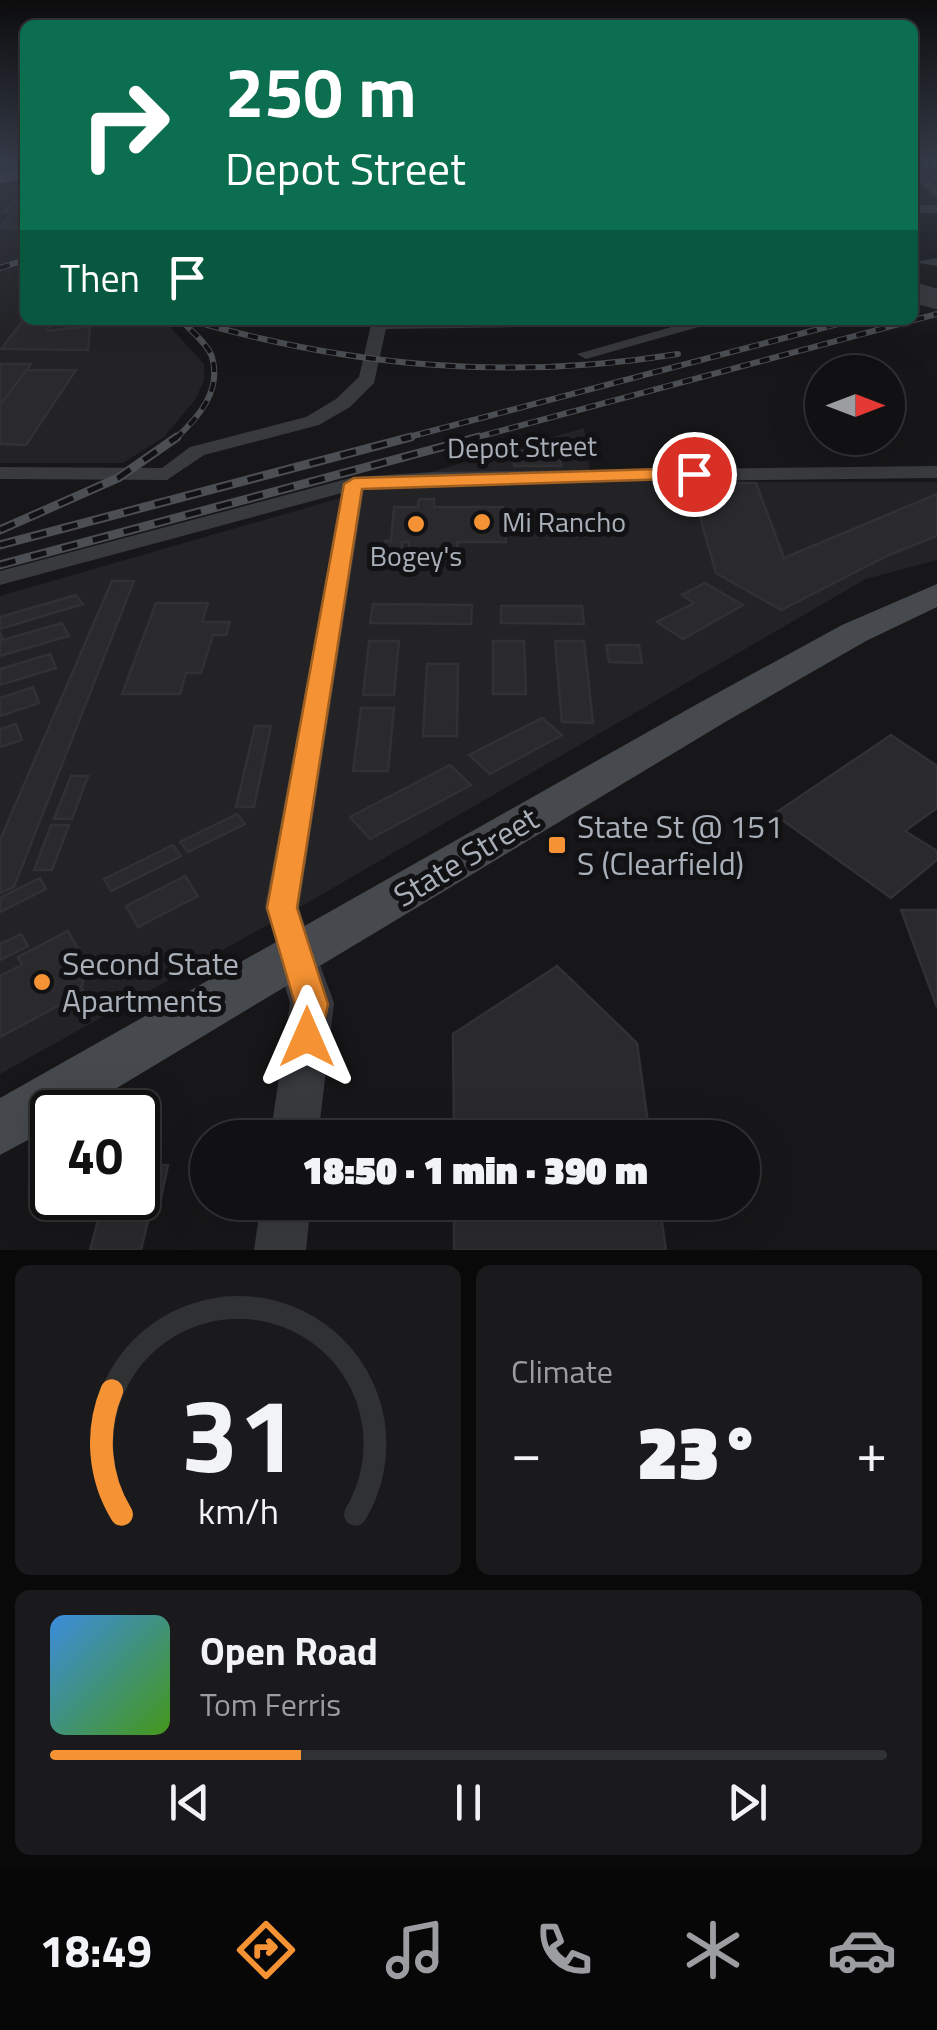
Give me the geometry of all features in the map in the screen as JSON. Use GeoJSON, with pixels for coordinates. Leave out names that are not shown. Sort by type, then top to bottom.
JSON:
{"type":"FeatureCollection","features":[{"type":"Feature","properties":{"kind":"main road","name":"State Street"},"geometry":{"type":"LineString","coordinates":[[0,1128],[796,665],[937,594]]}},
{"type":"Feature","properties":{"kind":"street"},"geometry":{"type":"LineString","coordinates":[[920,262],[937,262]]}},
{"type":"Feature","properties":{"kind":"street"},"geometry":{"type":"LineString","coordinates":[[0,473],[167,474],[197,451],[312,421],[343,403],[368,379],[378,325]]}},
{"type":"Feature","properties":{"kind":"street"},"geometry":{"type":"LineString","coordinates":[[586,354],[695,325]]}},
{"type":"Feature","properties":{"kind":"street","name":"Depot Street"},"geometry":{"type":"LineString","coordinates":[[0,578],[354,484],[433,478],[937,472]]}},
{"type":"Feature","properties":{"kind":"street"},"geometry":{"type":"LineString","coordinates":[[296,1120],[312,1004],[282,908],[354,484]]}},
{"type":"Feature","properties":{"kind":"street"},"geometry":{"type":"LineString","coordinates":[[280,1250],[284,1220]]}},
{"type":"Feature","properties":{"kind":"shaded area"},"geometry":{"type":"Polygon","coordinates":[[[0,220],[20,220],[20,325],[169,325],[204,364],[204,381],[195,400],[164,437],[123,463],[0,463],[0,220]]]}},
{"type":"Feature","properties":{"kind":"shaded area"},"geometry":{"type":"Polygon","coordinates":[[[584,428],[591,482],[937,482],[937,560],[866,579],[307,903],[0,1074],[0,596],[584,428]]]}},
{"type":"Feature","properties":{"kind":"building"},"geometry":{"type":"Polygon","coordinates":[[[6,220],[20,220],[20,228],[0,228],[6,220]]]}},
{"type":"Feature","properties":{"kind":"building"},"geometry":{"type":"Polygon","coordinates":[[[20,324],[50,325],[46,331],[90,326],[88,350],[1,349],[20,324]]]}},
{"type":"Feature","properties":{"kind":"building"},"geometry":{"type":"Polygon","coordinates":[[[0,364],[31,364],[0,405],[0,364]]]}},
{"type":"Feature","properties":{"kind":"building"},"geometry":{"type":"Polygon","coordinates":[[[27,370],[76,370],[26,445],[0,444],[0,405],[27,370]]]}},
{"type":"Feature","properties":{"kind":"building"},"geometry":{"type":"Polygon","coordinates":[[[557,442],[561,466],[514,466],[512,454],[557,442]]]}},
{"type":"Feature","properties":{"kind":"building"},"geometry":{"type":"Polygon","coordinates":[[[690,482],[756,483],[784,558],[937,494],[937,536],[889,555],[781,610],[716,573],[690,482]]]}},
{"type":"Feature","properties":{"kind":"building"},"geometry":{"type":"Polygon","coordinates":[[[419,499],[434,499],[434,507],[503,507],[506,542],[457,542],[458,549],[446,546],[416,550],[409,547],[409,542],[402,542],[402,550],[384,550],[385,541],[391,541],[394,507],[418,507],[419,499]]]}},
{"type":"Feature","properties":{"kind":"building"},"geometry":{"type":"Polygon","coordinates":[[[112,581],[134,581],[14,887],[0,893],[0,840],[112,581]]]}},
{"type":"Feature","properties":{"kind":"building"},"geometry":{"type":"Polygon","coordinates":[[[705,583],[743,605],[683,639],[657,622],[694,603],[682,595],[705,583]]]}},
{"type":"Feature","properties":{"kind":"building"},"geometry":{"type":"Polygon","coordinates":[[[76,595],[83,604],[0,629],[0,617],[76,595]]]}},
{"type":"Feature","properties":{"kind":"building"},"geometry":{"type":"Polygon","coordinates":[[[156,603],[208,603],[202,622],[230,622],[226,635],[213,635],[201,673],[186,673],[180,694],[122,694],[156,603]]]}},
{"type":"Feature","properties":{"kind":"building"},"geometry":{"type":"Polygon","coordinates":[[[373,604],[472,605],[471,624],[370,623],[373,604]]]}},
{"type":"Feature","properties":{"kind":"building"},"geometry":{"type":"Polygon","coordinates":[[[501,606],[582,606],[584,624],[501,623],[501,606]]]}},
{"type":"Feature","properties":{"kind":"building"},"geometry":{"type":"Polygon","coordinates":[[[62,623],[69,636],[0,656],[0,632],[3,640],[62,623]]]}},
{"type":"Feature","properties":{"kind":"building"},"geometry":{"type":"Polygon","coordinates":[[[369,641],[399,641],[394,695],[363,695],[369,641]]]}},
{"type":"Feature","properties":{"kind":"building"},"geometry":{"type":"Polygon","coordinates":[[[493,641],[524,641],[526,694],[493,694],[493,641]]]}},
{"type":"Feature","properties":{"kind":"building"},"geometry":{"type":"Polygon","coordinates":[[[555,641],[584,641],[593,723],[562,722],[555,641]]]}},
{"type":"Feature","properties":{"kind":"building"},"geometry":{"type":"Polygon","coordinates":[[[606,645],[639,645],[642,663],[609,662],[606,645]]]}},
{"type":"Feature","properties":{"kind":"building"},"geometry":{"type":"Polygon","coordinates":[[[50,654],[56,668],[0,685],[0,669],[50,654]]]}},
{"type":"Feature","properties":{"kind":"building"},"geometry":{"type":"Polygon","coordinates":[[[427,664],[458,664],[457,736],[423,736],[427,664]]]}},
{"type":"Feature","properties":{"kind":"building"},"geometry":{"type":"Polygon","coordinates":[[[33,687],[39,703],[0,716],[0,698],[33,687]]]}},
{"type":"Feature","properties":{"kind":"building"},"geometry":{"type":"Polygon","coordinates":[[[361,708],[394,708],[388,771],[353,771],[361,708]]]}},
{"type":"Feature","properties":{"kind":"building"},"geometry":{"type":"Polygon","coordinates":[[[542,718],[562,735],[490,774],[469,755],[542,718]]]}},
{"type":"Feature","properties":{"kind":"building"},"geometry":{"type":"Polygon","coordinates":[[[16,724],[22,740],[0,747],[0,729],[16,724]]]}},
{"type":"Feature","properties":{"kind":"building"},"geometry":{"type":"Polygon","coordinates":[[[255,726],[271,726],[254,807],[236,807],[255,726]]]}},
{"type":"Feature","properties":{"kind":"building"},"geometry":{"type":"Polygon","coordinates":[[[891,735],[937,766],[937,808],[905,831],[937,851],[937,860],[891,898],[774,814],[891,735]]]}},
{"type":"Feature","properties":{"kind":"building"},"geometry":{"type":"Polygon","coordinates":[[[450,765],[471,785],[370,839],[350,817],[450,765]]]}},
{"type":"Feature","properties":{"kind":"building"},"geometry":{"type":"Polygon","coordinates":[[[71,776],[88,776],[72,819],[54,819],[71,776]]]}},
{"type":"Feature","properties":{"kind":"building"},"geometry":{"type":"Polygon","coordinates":[[[237,814],[245,824],[188,852],[180,842],[237,814]]]}},
{"type":"Feature","properties":{"kind":"building"},"geometry":{"type":"Polygon","coordinates":[[[51,825],[69,825],[52,870],[34,870],[51,825]]]}},
{"type":"Feature","properties":{"kind":"building"},"geometry":{"type":"Polygon","coordinates":[[[173,845],[181,856],[111,891],[104,879],[173,845]]]}},
{"type":"Feature","properties":{"kind":"building"},"geometry":{"type":"Polygon","coordinates":[[[185,876],[198,896],[138,927],[126,906],[185,876]]]}},
{"type":"Feature","properties":{"kind":"building"},"geometry":{"type":"Polygon","coordinates":[[[40,878],[46,889],[0,912],[0,898],[40,878]]]}},
{"type":"Feature","properties":{"kind":"building"},"geometry":{"type":"Polygon","coordinates":[[[901,910],[937,910],[937,1007],[901,910]]]}},
{"type":"Feature","properties":{"kind":"building","name":"Second State Apartments"},"geometry":{"type":"Polygon","coordinates":[[[68,931],[88,967],[81,987],[84,992],[0,1037],[0,976],[22,965],[18,957],[68,931]]]}},
{"type":"Feature","properties":{"kind":"building"},"geometry":{"type":"Polygon","coordinates":[[[21,934],[28,946],[0,960],[0,944],[21,934]]]}},
{"type":"Feature","properties":{"kind":"building"},"geometry":{"type":"Polygon","coordinates":[[[557,966],[637,1043],[648,1120],[454,1120],[453,1034],[557,966]]]}},
{"type":"Feature","properties":{"kind":"building"},"geometry":{"type":"Polygon","coordinates":[[[160,1165],[168,1165],[160,1203],[160,1165]]]}},
{"type":"Feature","properties":{"kind":"building"},"geometry":{"type":"Polygon","coordinates":[[[98,1220],[148,1220],[141,1250],[90,1250],[98,1220]]]}},
{"type":"Feature","properties":{"kind":"building"},"geometry":{"type":"Polygon","coordinates":[[[454,1220],[662,1220],[666,1250],[454,1250],[454,1220]]]}},
{"type":"Feature","properties":{"kind":"railway"},"geometry":{"type":"LineString","coordinates":[[0,268],[20,262]]}},
{"type":"Feature","properties":{"kind":"railway"},"geometry":{"type":"LineString","coordinates":[[918,303],[937,298]]}},
{"type":"Feature","properties":{"kind":"railway"},"geometry":{"type":"LineString","coordinates":[[918,319],[937,314]]}},
{"type":"Feature","properties":{"kind":"railway"},"geometry":{"type":"LineString","coordinates":[[177,437],[206,403],[214,381],[210,352],[186,325]]}},
{"type":"Feature","properties":{"kind":"railway"},"geometry":{"type":"LineString","coordinates":[[209,325],[311,349],[432,365],[554,367],[678,354]]}},
{"type":"Feature","properties":{"kind":"railway"},"geometry":{"type":"LineString","coordinates":[[401,439],[834,325]]}},
{"type":"Feature","properties":{"kind":"railway"},"geometry":{"type":"LineString","coordinates":[[470,439],[896,325]]}},
{"type":"Feature","properties":{"kind":"railway"},"geometry":{"type":"LineString","coordinates":[[0,530],[118,478],[177,437]]}},
{"type":"Feature","properties":{"kind":"railway"},"geometry":{"type":"LineString","coordinates":[[0,545],[411,437]]}},
{"type":"Feature","properties":{"kind":"railway"},"geometry":{"type":"LineString","coordinates":[[0,565],[479,437]]}},
{"type":"Feature","properties":{"kind":"place","name":"Mi Rancho"},"geometry":{"type":"Point","coordinates":[482,522]}},
{"type":"Feature","properties":{"kind":"place","name":"Bogey's"},"geometry":{"type":"Point","coordinates":[416,524]}},
{"type":"Feature","properties":{"kind":"place","name":"State St @ 151 S (Clearfield)"},"geometry":{"type":"Point","coordinates":[557,845]}},
{"type":"Feature","properties":{"kind":"place","name":"Second State Apartments"},"geometry":{"type":"Point","coordinates":[42,982]}},
{"type":"Feature","properties":{"kind":"route"},"geometry":{"type":"LineString","coordinates":[[307,1037],[312,1004],[282,908],[354,484],[433,478],[694,474]]}}]}
